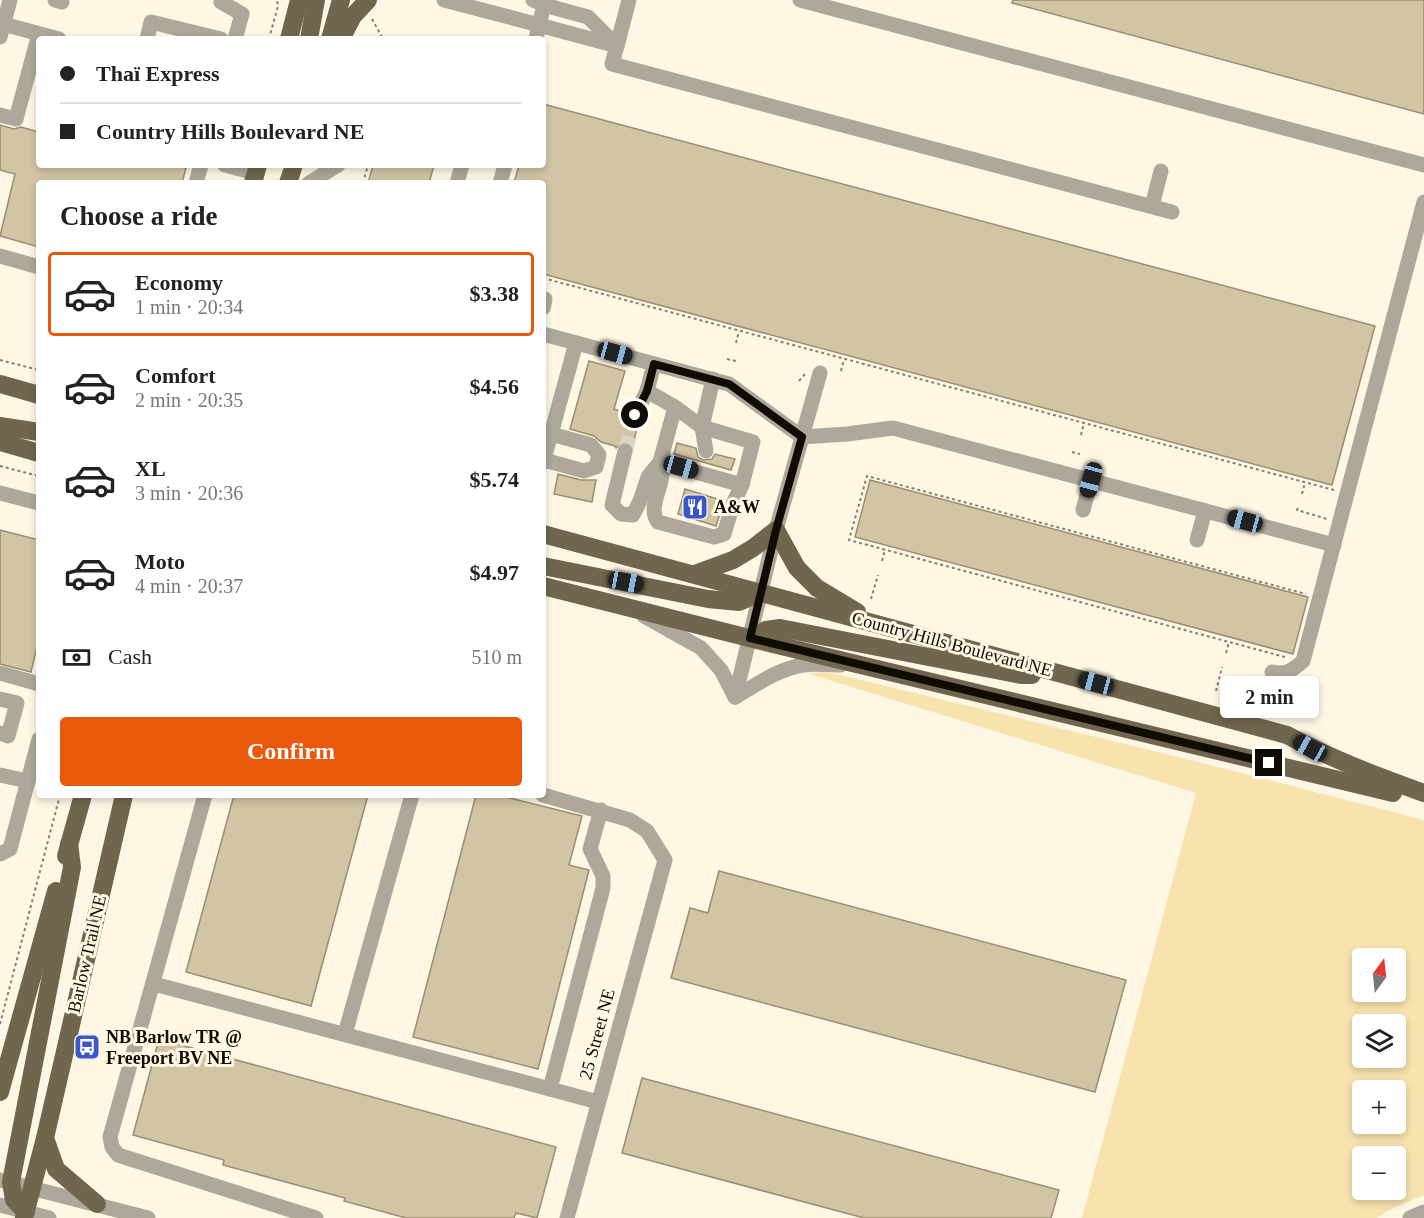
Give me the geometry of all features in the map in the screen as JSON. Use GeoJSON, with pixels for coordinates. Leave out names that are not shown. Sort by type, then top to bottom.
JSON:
{"type":"FeatureCollection","features":[{"type":"Feature","properties":{"kind":"main road"},"geometry":{"type":"LineString","coordinates":[[288,0],[290,34]]}},
{"type":"Feature","properties":{"kind":"main road"},"geometry":{"type":"LineString","coordinates":[[290,34],[299,0]]}},
{"type":"Feature","properties":{"kind":"main road"},"geometry":{"type":"LineString","coordinates":[[310,36],[316,0]]}},
{"type":"Feature","properties":{"kind":"main road"},"geometry":{"type":"LineString","coordinates":[[331,36],[341,0]]}},
{"type":"Feature","properties":{"kind":"main road"},"geometry":{"type":"LineString","coordinates":[[343,36],[353,16],[368,6]]}},
{"type":"Feature","properties":{"kind":"main road"},"geometry":{"type":"LineString","coordinates":[[0,382],[36,387]]}},
{"type":"Feature","properties":{"kind":"main road"},"geometry":{"type":"LineString","coordinates":[[0,382],[36,394]]}},
{"type":"Feature","properties":{"kind":"main road"},"geometry":{"type":"LineString","coordinates":[[0,426],[36,432]]}},
{"type":"Feature","properties":{"kind":"main road"},"geometry":{"type":"LineString","coordinates":[[0,442],[36,452]]}},
{"type":"Feature","properties":{"kind":"main road"},"geometry":{"type":"LineString","coordinates":[[695,574],[733,560],[776,530],[797,567],[817,588],[876,624]]}},
{"type":"Feature","properties":{"kind":"main road","name":"Country Hills Boulevard NE"},"geometry":{"type":"LineString","coordinates":[[546,535],[1287,735],[1310,748],[1373,775],[1424,793]]}},
{"type":"Feature","properties":{"kind":"main road"},"geometry":{"type":"LineString","coordinates":[[546,567],[708,599],[739,602],[761,592]]}},
{"type":"Feature","properties":{"kind":"main road"},"geometry":{"type":"LineString","coordinates":[[546,587],[1424,800]]}},
{"type":"Feature","properties":{"kind":"main road"},"geometry":{"type":"LineString","coordinates":[[750,638],[766,630],[780,628],[1021,675],[1075,678]]}},
{"type":"Feature","properties":{"kind":"main road"},"geometry":{"type":"LineString","coordinates":[[0,1092],[81,798]]}},
{"type":"Feature","properties":{"kind":"main road","name":"Barlow Trail NE"},"geometry":{"type":"LineString","coordinates":[[25,1215],[123,798]]}},
{"type":"Feature","properties":{"kind":"main road"},"geometry":{"type":"LineString","coordinates":[[25,1215],[14,1200],[6,1181],[72,867],[69,844]]}},
{"type":"Feature","properties":{"kind":"main road"},"geometry":{"type":"LineString","coordinates":[[45,1138],[56,1169],[97,1204]]}},
{"type":"Feature","properties":{"kind":"street"},"geometry":{"type":"LineString","coordinates":[[10,0],[2,31],[47,36]]}},
{"type":"Feature","properties":{"kind":"street"},"geometry":{"type":"LineString","coordinates":[[444,0],[537,32],[617,46]]}},
{"type":"Feature","properties":{"kind":"street"},"geometry":{"type":"LineString","coordinates":[[629,0],[612,64],[1172,212]]}},
{"type":"Feature","properties":{"kind":"street"},"geometry":{"type":"LineString","coordinates":[[800,0],[1424,165]]}},
{"type":"Feature","properties":{"kind":"street"},"geometry":{"type":"LineString","coordinates":[[220,2],[242,14],[236,36]]}},
{"type":"Feature","properties":{"kind":"street"},"geometry":{"type":"LineString","coordinates":[[537,32],[539,3],[588,17],[617,46]]}},
{"type":"Feature","properties":{"kind":"street"},"geometry":{"type":"LineString","coordinates":[[148,36],[151,22],[209,36]]}},
{"type":"Feature","properties":{"kind":"street"},"geometry":{"type":"LineString","coordinates":[[0,115],[16,119],[36,45]]}},
{"type":"Feature","properties":{"kind":"street"},"geometry":{"type":"LineString","coordinates":[[232,168],[254,177]]}},
{"type":"Feature","properties":{"kind":"street"},"geometry":{"type":"LineString","coordinates":[[314,180],[333,168]]}},
{"type":"Feature","properties":{"kind":"street"},"geometry":{"type":"LineString","coordinates":[[1152,206],[1161,171]]}},
{"type":"Feature","properties":{"kind":"street"},"geometry":{"type":"LineString","coordinates":[[1272,672],[1279,674],[1293,671],[1303,661],[1424,202]]}},
{"type":"Feature","properties":{"kind":"street"},"geometry":{"type":"LineString","coordinates":[[0,256],[36,266]]}},
{"type":"Feature","properties":{"kind":"street"},"geometry":{"type":"LineString","coordinates":[[546,335],[729,384],[802,437],[893,428],[1334,545]]}},
{"type":"Feature","properties":{"kind":"street"},"geometry":{"type":"LineString","coordinates":[[546,452],[576,343]]}},
{"type":"Feature","properties":{"kind":"street"},"geometry":{"type":"LineString","coordinates":[[635,415],[647,391],[654,364]]}},
{"type":"Feature","properties":{"kind":"street"},"geometry":{"type":"LineString","coordinates":[[735,697],[776,530],[820,373]]}},
{"type":"Feature","properties":{"kind":"street"},"geometry":{"type":"LineString","coordinates":[[703,462],[702,427],[713,379]]}},
{"type":"Feature","properties":{"kind":"street"},"geometry":{"type":"LineString","coordinates":[[647,391],[675,407],[702,427],[753,442],[742,485],[733,504],[724,534],[714,537],[658,522],[655,518],[655,507],[663,473],[660,462]]}},
{"type":"Feature","properties":{"kind":"street"},"geometry":{"type":"LineString","coordinates":[[625,451],[612,505],[621,514],[633,515],[648,477],[660,462],[675,407]]}},
{"type":"Feature","properties":{"kind":"street"},"geometry":{"type":"LineString","coordinates":[[546,463],[584,471],[596,467],[599,454],[591,445],[551,434]]}},
{"type":"Feature","properties":{"kind":"street"},"geometry":{"type":"LineString","coordinates":[[660,462],[703,462],[742,485]]}},
{"type":"Feature","properties":{"kind":"street"},"geometry":{"type":"LineString","coordinates":[[1083,510],[1091,480]]}},
{"type":"Feature","properties":{"kind":"street"},"geometry":{"type":"LineString","coordinates":[[0,493],[36,502]]}},
{"type":"Feature","properties":{"kind":"street"},"geometry":{"type":"LineString","coordinates":[[1197,540],[1205,511]]}},
{"type":"Feature","properties":{"kind":"street"},"geometry":{"type":"LineString","coordinates":[[626,607],[701,648],[721,670],[735,697]]}},
{"type":"Feature","properties":{"kind":"street"},"geometry":{"type":"LineString","coordinates":[[735,697],[778,672],[804,664],[861,665]]}},
{"type":"Feature","properties":{"kind":"street"},"geometry":{"type":"LineString","coordinates":[[0,674],[32,682],[17,703],[8,736],[0,733]]}},
{"type":"Feature","properties":{"kind":"street"},"geometry":{"type":"LineString","coordinates":[[0,699],[17,703]]}},
{"type":"Feature","properties":{"kind":"street"},"geometry":{"type":"LineString","coordinates":[[0,854],[10,849],[36,755]]}},
{"type":"Feature","properties":{"kind":"street"},"geometry":{"type":"LineString","coordinates":[[0,775],[33,771]]}},
{"type":"Feature","properties":{"kind":"street"},"geometry":{"type":"LineString","coordinates":[[546,796],[601,810],[590,849],[603,876],[603,888],[550,1089]]}},
{"type":"Feature","properties":{"kind":"street"},"geometry":{"type":"LineString","coordinates":[[204,798],[110,1137],[112,1147],[118,1155],[316,1218]]}},
{"type":"Feature","properties":{"kind":"street"},"geometry":{"type":"LineString","coordinates":[[345,1034],[411,798]]}},
{"type":"Feature","properties":{"kind":"street","name":"25 Street NE"},"geometry":{"type":"LineString","coordinates":[[567,1218],[665,860],[647,831],[630,820],[601,810]]}},
{"type":"Feature","properties":{"kind":"street"},"geometry":{"type":"LineString","coordinates":[[154,984],[598,1102]]}},
{"type":"Feature","properties":{"kind":"street"},"geometry":{"type":"LineString","coordinates":[[6,1181],[148,1218]]}},
{"type":"Feature","properties":{"kind":"street"},"geometry":{"type":"LineString","coordinates":[[0,1205],[25,1215],[49,1218]]}},
{"type":"Feature","properties":{"kind":"street"},"geometry":{"type":"LineString","coordinates":[[1410,1218],[1424,1212]]}},
{"type":"Feature","properties":{"kind":"path"},"geometry":{"type":"LineString","coordinates":[[270,36],[278,6],[277,0]]}},
{"type":"Feature","properties":{"kind":"path"},"geometry":{"type":"LineString","coordinates":[[368,6],[382,36]]}},
{"type":"Feature","properties":{"kind":"path"},"geometry":{"type":"LineString","coordinates":[[546,279],[1335,491]]}},
{"type":"Feature","properties":{"kind":"path"},"geometry":{"type":"LineString","coordinates":[[736,343],[740,331]]}},
{"type":"Feature","properties":{"kind":"path"},"geometry":{"type":"LineString","coordinates":[[727,359],[736,361]]}},
{"type":"Feature","properties":{"kind":"path"},"geometry":{"type":"LineString","coordinates":[[841,371],[844,359]]}},
{"type":"Feature","properties":{"kind":"path"},"geometry":{"type":"LineString","coordinates":[[0,360],[36,369]]}},
{"type":"Feature","properties":{"kind":"path"},"geometry":{"type":"LineString","coordinates":[[1081,435],[1084,423]]}},
{"type":"Feature","properties":{"kind":"path"},"geometry":{"type":"LineString","coordinates":[[1072,452],[1077,452]]}},
{"type":"Feature","properties":{"kind":"path"},"geometry":{"type":"LineString","coordinates":[[0,466],[36,475]]}},
{"type":"Feature","properties":{"kind":"path"},"geometry":{"type":"LineString","coordinates":[[1293,659],[849,540],[867,476],[1312,596]]}},
{"type":"Feature","properties":{"kind":"path"},"geometry":{"type":"LineString","coordinates":[[1302,494],[1305,483]]}},
{"type":"Feature","properties":{"kind":"path"},"geometry":{"type":"LineString","coordinates":[[1298,508],[1297,510],[1327,519],[1326,524]]}},
{"type":"Feature","properties":{"kind":"path"},"geometry":{"type":"LineString","coordinates":[[882,561],[885,549]]}},
{"type":"Feature","properties":{"kind":"path"},"geometry":{"type":"LineString","coordinates":[[872,599],[878,575]]}},
{"type":"Feature","properties":{"kind":"path"},"geometry":{"type":"LineString","coordinates":[[1226,654],[1229,641]]}},
{"type":"Feature","properties":{"kind":"path"},"geometry":{"type":"LineString","coordinates":[[1216,690],[1222,667]]}},
{"type":"Feature","properties":{"kind":"path"},"geometry":{"type":"LineString","coordinates":[[0,1024],[59,798]]}},
{"type":"Feature","properties":{"kind":"shaded area"},"geometry":{"type":"Polygon","coordinates":[[[828,672],[1191,760],[1424,820],[1424,1195],[1387,1211],[1377,1218],[1082,1218],[1196,793],[806,673],[828,672]]]}},
{"type":"Feature","properties":{"kind":"building"},"geometry":{"type":"Polygon","coordinates":[[[1013,0],[1424,0],[1424,114],[1012,3],[1013,0]]]}},
{"type":"Feature","properties":{"kind":"building"},"geometry":{"type":"Polygon","coordinates":[[[546,105],[1375,326],[1332,485],[546,275],[546,180],[515,180],[518,168],[546,168],[546,105]]]}},
{"type":"Feature","properties":{"kind":"building"},"geometry":{"type":"Polygon","coordinates":[[[0,125],[36,131],[36,168],[186,168],[183,180],[36,180],[36,246],[0,236],[15,174],[0,170],[0,125]]]}},
{"type":"Feature","properties":{"kind":"building"},"geometry":{"type":"Polygon","coordinates":[[[372,168],[433,168],[430,180],[369,180],[372,168]]]}},
{"type":"Feature","properties":{"kind":"building"},"geometry":{"type":"Polygon","coordinates":[[[589,361],[625,371],[614,409],[626,413],[630,423],[638,424],[633,445],[623,442],[616,448],[601,442],[594,436],[570,429],[589,361]]]}},
{"type":"Feature","properties":{"kind":"building"},"geometry":{"type":"Polygon","coordinates":[[[677,443],[696,448],[698,457],[703,460],[712,459],[715,454],[735,459],[731,470],[674,454],[677,443]]]}},
{"type":"Feature","properties":{"kind":"building"},"geometry":{"type":"Polygon","coordinates":[[[558,474],[581,480],[596,480],[592,502],[554,494],[558,474]]]}},
{"type":"Feature","properties":{"kind":"building"},"geometry":{"type":"Polygon","coordinates":[[[870,480],[1308,597],[1293,654],[855,537],[870,480]]]}},
{"type":"Feature","properties":{"kind":"building"},"geometry":{"type":"Polygon","coordinates":[[[685,489],[724,501],[716,526],[678,514],[685,489]]]}},
{"type":"Feature","properties":{"kind":"building"},"geometry":{"type":"Polygon","coordinates":[[[0,530],[36,539],[36,651],[31,672],[0,664],[0,530]]]}},
{"type":"Feature","properties":{"kind":"building"},"geometry":{"type":"Polygon","coordinates":[[[233,798],[367,798],[311,1006],[186,972],[233,798]]]}},
{"type":"Feature","properties":{"kind":"building"},"geometry":{"type":"Polygon","coordinates":[[[475,798],[510,798],[582,816],[569,865],[589,870],[538,1069],[413,1037],[475,798]]]}},
{"type":"Feature","properties":{"kind":"building"},"geometry":{"type":"Polygon","coordinates":[[[719,871],[1126,980],[1095,1092],[671,978],[690,908],[708,913],[719,871]]]}},
{"type":"Feature","properties":{"kind":"building"},"geometry":{"type":"Polygon","coordinates":[[[159,1039],[556,1147],[537,1218],[516,1213],[514,1218],[406,1218],[344,1201],[345,1198],[223,1165],[224,1160],[133,1135],[159,1039]]]}},
{"type":"Feature","properties":{"kind":"building"},"geometry":{"type":"Polygon","coordinates":[[[642,1078],[1059,1190],[1051,1218],[864,1218],[622,1153],[642,1078]]]}},
{"type":"Feature","properties":{"kind":"tunnel"},"geometry":{"type":"LineString","coordinates":[[625,451],[635,415]]}},
{"type":"Feature","properties":{"kind":"place","name":"A&W"},"geometry":{"type":"Point","coordinates":[695,507]}},
{"type":"Feature","properties":{"kind":"place","name":"NB Barlow TR @ Freeport BV NE"},"geometry":{"type":"Point","coordinates":[87,1047]}},
{"type":"Feature","properties":{"kind":"route"},"geometry":{"type":"LineString","coordinates":[[635,415],[647,391],[654,364],[729,384],[802,437],[776,530],[750,638],[1269,763]]}}]}
